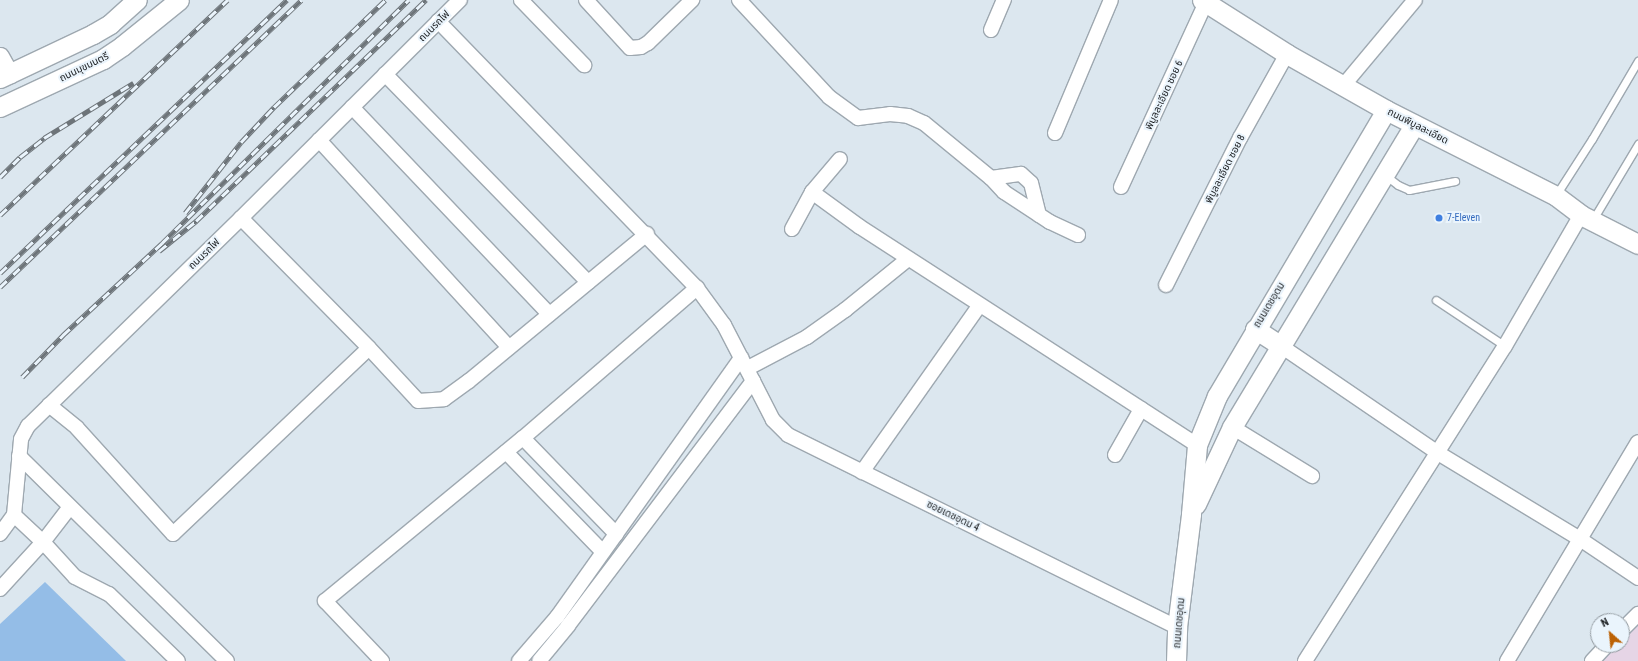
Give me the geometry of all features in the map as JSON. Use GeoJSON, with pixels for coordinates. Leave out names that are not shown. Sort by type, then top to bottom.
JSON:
{"type":"FeatureCollection","features":[{"type":"Feature","properties":{"kind":"main road"},"geometry":{"type":"LineString","coordinates":[[5,76],[93,34],[110,24],[137,0]]}},
{"type":"Feature","properties":{"kind":"main road","name":"ถนนมุขมนตรี"},"geometry":{"type":"LineString","coordinates":[[0,107],[103,58],[122,46],[179,0]]}},
{"type":"Feature","properties":{"kind":"main road","name":"ถนนพิบูลละเอียด"},"geometry":{"type":"LineString","coordinates":[[1204,1],[1287,54],[1343,86],[1414,125],[1556,196],[1586,218],[1638,244]]}},
{"type":"Feature","properties":{"kind":"main road"},"geometry":{"type":"LineString","coordinates":[[5,76],[30,92]]}},
{"type":"Feature","properties":{"kind":"main road","name":"ถนนเดชอุดม"},"geometry":{"type":"LineString","coordinates":[[1176,661],[1177,626],[1191,514],[1196,445],[1217,396],[1255,329],[1386,110]]}},
{"type":"Feature","properties":{"kind":"main road","name":"ถนนเดชอุดม"},"geometry":{"type":"LineString","coordinates":[[1191,514],[1232,427],[1414,125]]}},
{"type":"Feature","properties":{"kind":"main road"},"geometry":{"type":"LineString","coordinates":[[1255,329],[1281,346]]}},
{"type":"Feature","properties":{"kind":"street","name":"ถนนรถไฟ"},"geometry":{"type":"LineString","coordinates":[[14,515],[21,439],[28,426],[460,0]]}},
{"type":"Feature","properties":{"kind":"street"},"geometry":{"type":"LineString","coordinates":[[521,0],[584,66]]}},
{"type":"Feature","properties":{"kind":"street"},"geometry":{"type":"LineString","coordinates":[[586,0],[630,48],[641,47],[648,44],[692,0]]}},
{"type":"Feature","properties":{"kind":"street"},"geometry":{"type":"LineString","coordinates":[[739,0],[829,97],[858,118],[890,114],[908,116],[924,122],[991,178],[1004,192],[1039,215],[1078,235]]}},
{"type":"Feature","properties":{"kind":"street"},"geometry":{"type":"LineString","coordinates":[[991,30],[1004,0]]}},
{"type":"Feature","properties":{"kind":"street"},"geometry":{"type":"LineString","coordinates":[[1055,133],[1111,0]]}},
{"type":"Feature","properties":{"kind":"street"},"geometry":{"type":"LineString","coordinates":[[1343,86],[1415,0]]}},
{"type":"Feature","properties":{"kind":"street","name":"พิบูลละเอียด ซอย 6"},"geometry":{"type":"LineString","coordinates":[[1121,188],[1204,1]]}},
{"type":"Feature","properties":{"kind":"street","name":"ซอยเดชอุดม 4"},"geometry":{"type":"LineString","coordinates":[[438,21],[697,288],[724,325],[773,420],[788,435],[1177,626]]}},
{"type":"Feature","properties":{"kind":"street","name":"พิบูลละเอียด ซอย 8"},"geometry":{"type":"LineString","coordinates":[[1166,285],[1240,138],[1287,54]]}},
{"type":"Feature","properties":{"kind":"street"},"geometry":{"type":"LineString","coordinates":[[0,56],[5,76]]}},
{"type":"Feature","properties":{"kind":"street"},"geometry":{"type":"LineString","coordinates":[[384,74],[588,282]]}},
{"type":"Feature","properties":{"kind":"street"},"geometry":{"type":"LineString","coordinates":[[352,107],[549,314]]}},
{"type":"Feature","properties":{"kind":"street"},"geometry":{"type":"LineString","coordinates":[[319,140],[509,347]]}},
{"type":"Feature","properties":{"kind":"street"},"geometry":{"type":"LineString","coordinates":[[792,229],[812,192],[840,159]]}},
{"type":"Feature","properties":{"kind":"street"},"geometry":{"type":"LineString","coordinates":[[991,178],[1020,174],[1031,183],[1039,215]]}},
{"type":"Feature","properties":{"kind":"street"},"geometry":{"type":"LineString","coordinates":[[812,192],[860,228],[1196,445]]}},
{"type":"Feature","properties":{"kind":"street"},"geometry":{"type":"LineString","coordinates":[[240,218],[369,348],[418,401],[444,399],[646,234]]}},
{"type":"Feature","properties":{"kind":"street"},"geometry":{"type":"LineString","coordinates":[[1305,661],[1586,218]]}},
{"type":"Feature","properties":{"kind":"street"},"geometry":{"type":"LineString","coordinates":[[520,661],[557,617],[616,534],[747,369],[807,337],[845,310],[908,259]]}},
{"type":"Feature","properties":{"kind":"street"},"geometry":{"type":"LineString","coordinates":[[382,661],[325,601],[523,438],[697,288]]}},
{"type":"Feature","properties":{"kind":"street"},"geometry":{"type":"LineString","coordinates":[[862,472],[980,305]]}},
{"type":"Feature","properties":{"kind":"street"},"geometry":{"type":"LineString","coordinates":[[1281,346],[1438,453],[1580,538],[1638,578]]}},
{"type":"Feature","properties":{"kind":"street"},"geometry":{"type":"LineString","coordinates":[[49,405],[77,428],[174,534],[369,348]]}},
{"type":"Feature","properties":{"kind":"street"},"geometry":{"type":"LineString","coordinates":[[539,661],[568,626],[747,369]]}},
{"type":"Feature","properties":{"kind":"street"},"geometry":{"type":"LineString","coordinates":[[1115,455],[1141,409]]}},
{"type":"Feature","properties":{"kind":"street"},"geometry":{"type":"LineString","coordinates":[[1232,427],[1312,476]]}},
{"type":"Feature","properties":{"kind":"street"},"geometry":{"type":"LineString","coordinates":[[523,438],[616,534]]}},
{"type":"Feature","properties":{"kind":"street"},"geometry":{"type":"LineString","coordinates":[[1507,661],[1638,442]]}},
{"type":"Feature","properties":{"kind":"street"},"geometry":{"type":"LineString","coordinates":[[506,452],[604,552]]}},
{"type":"Feature","properties":{"kind":"street"},"geometry":{"type":"LineString","coordinates":[[19,456],[227,661]]}},
{"type":"Feature","properties":{"kind":"street"},"geometry":{"type":"LineString","coordinates":[[0,589],[43,542],[70,507]]}},
{"type":"Feature","properties":{"kind":"street"},"geometry":{"type":"LineString","coordinates":[[0,534],[14,515],[43,542],[75,577],[109,594],[178,661]]}},
{"type":"Feature","properties":{"kind":"street"},"geometry":{"type":"LineString","coordinates":[[1630,622],[1638,614]]}},
{"type":"Feature","properties":{"kind":"street"},"geometry":{"type":"LineString","coordinates":[[1592,661],[1600,653]]}},
{"type":"Feature","properties":{"kind":"lane"},"geometry":{"type":"LineString","coordinates":[[1556,196],[1638,62]]}},
{"type":"Feature","properties":{"kind":"lane"},"geometry":{"type":"LineString","coordinates":[[1586,218],[1638,144]]}},
{"type":"Feature","properties":{"kind":"lane"},"geometry":{"type":"LineString","coordinates":[[1384,175],[1398,185],[1409,190],[1455,181]]}},
{"type":"Feature","properties":{"kind":"lane"},"geometry":{"type":"LineString","coordinates":[[1436,300],[1505,346]]}},
{"type":"Feature","properties":{"kind":"shaded area"},"geometry":{"type":"Polygon","coordinates":[[[1638,623],[1638,661],[1601,661],[1609,653],[1630,653],[1630,631],[1638,623]]]}},
{"type":"Feature","properties":{"kind":"water"},"geometry":{"type":"Polygon","coordinates":[[[45,582],[126,661],[0,661],[0,624],[45,582]]]}},
{"type":"Feature","properties":{"kind":"railway"},"geometry":{"type":"LineString","coordinates":[[0,215],[227,0]]}},
{"type":"Feature","properties":{"kind":"railway"},"geometry":{"type":"LineString","coordinates":[[0,273],[287,0]]}},
{"type":"Feature","properties":{"kind":"railway"},"geometry":{"type":"LineString","coordinates":[[0,287],[301,0]]}},
{"type":"Feature","properties":{"kind":"railway"},"geometry":{"type":"LineString","coordinates":[[185,213],[241,142],[274,107],[385,0]]}},
{"type":"Feature","properties":{"kind":"railway"},"geometry":{"type":"LineString","coordinates":[[22,377],[63,335],[162,243],[408,0]]}},
{"type":"Feature","properties":{"kind":"railway"},"geometry":{"type":"LineString","coordinates":[[159,251],[196,221],[426,0]]}},
{"type":"Feature","properties":{"kind":"railway"},"geometry":{"type":"LineString","coordinates":[[0,177],[20,157],[44,138],[133,83]]}},
{"type":"Feature","properties":{"kind":"place","name":"7-Eleven"},"geometry":{"type":"Point","coordinates":[1439,218]}}]}
